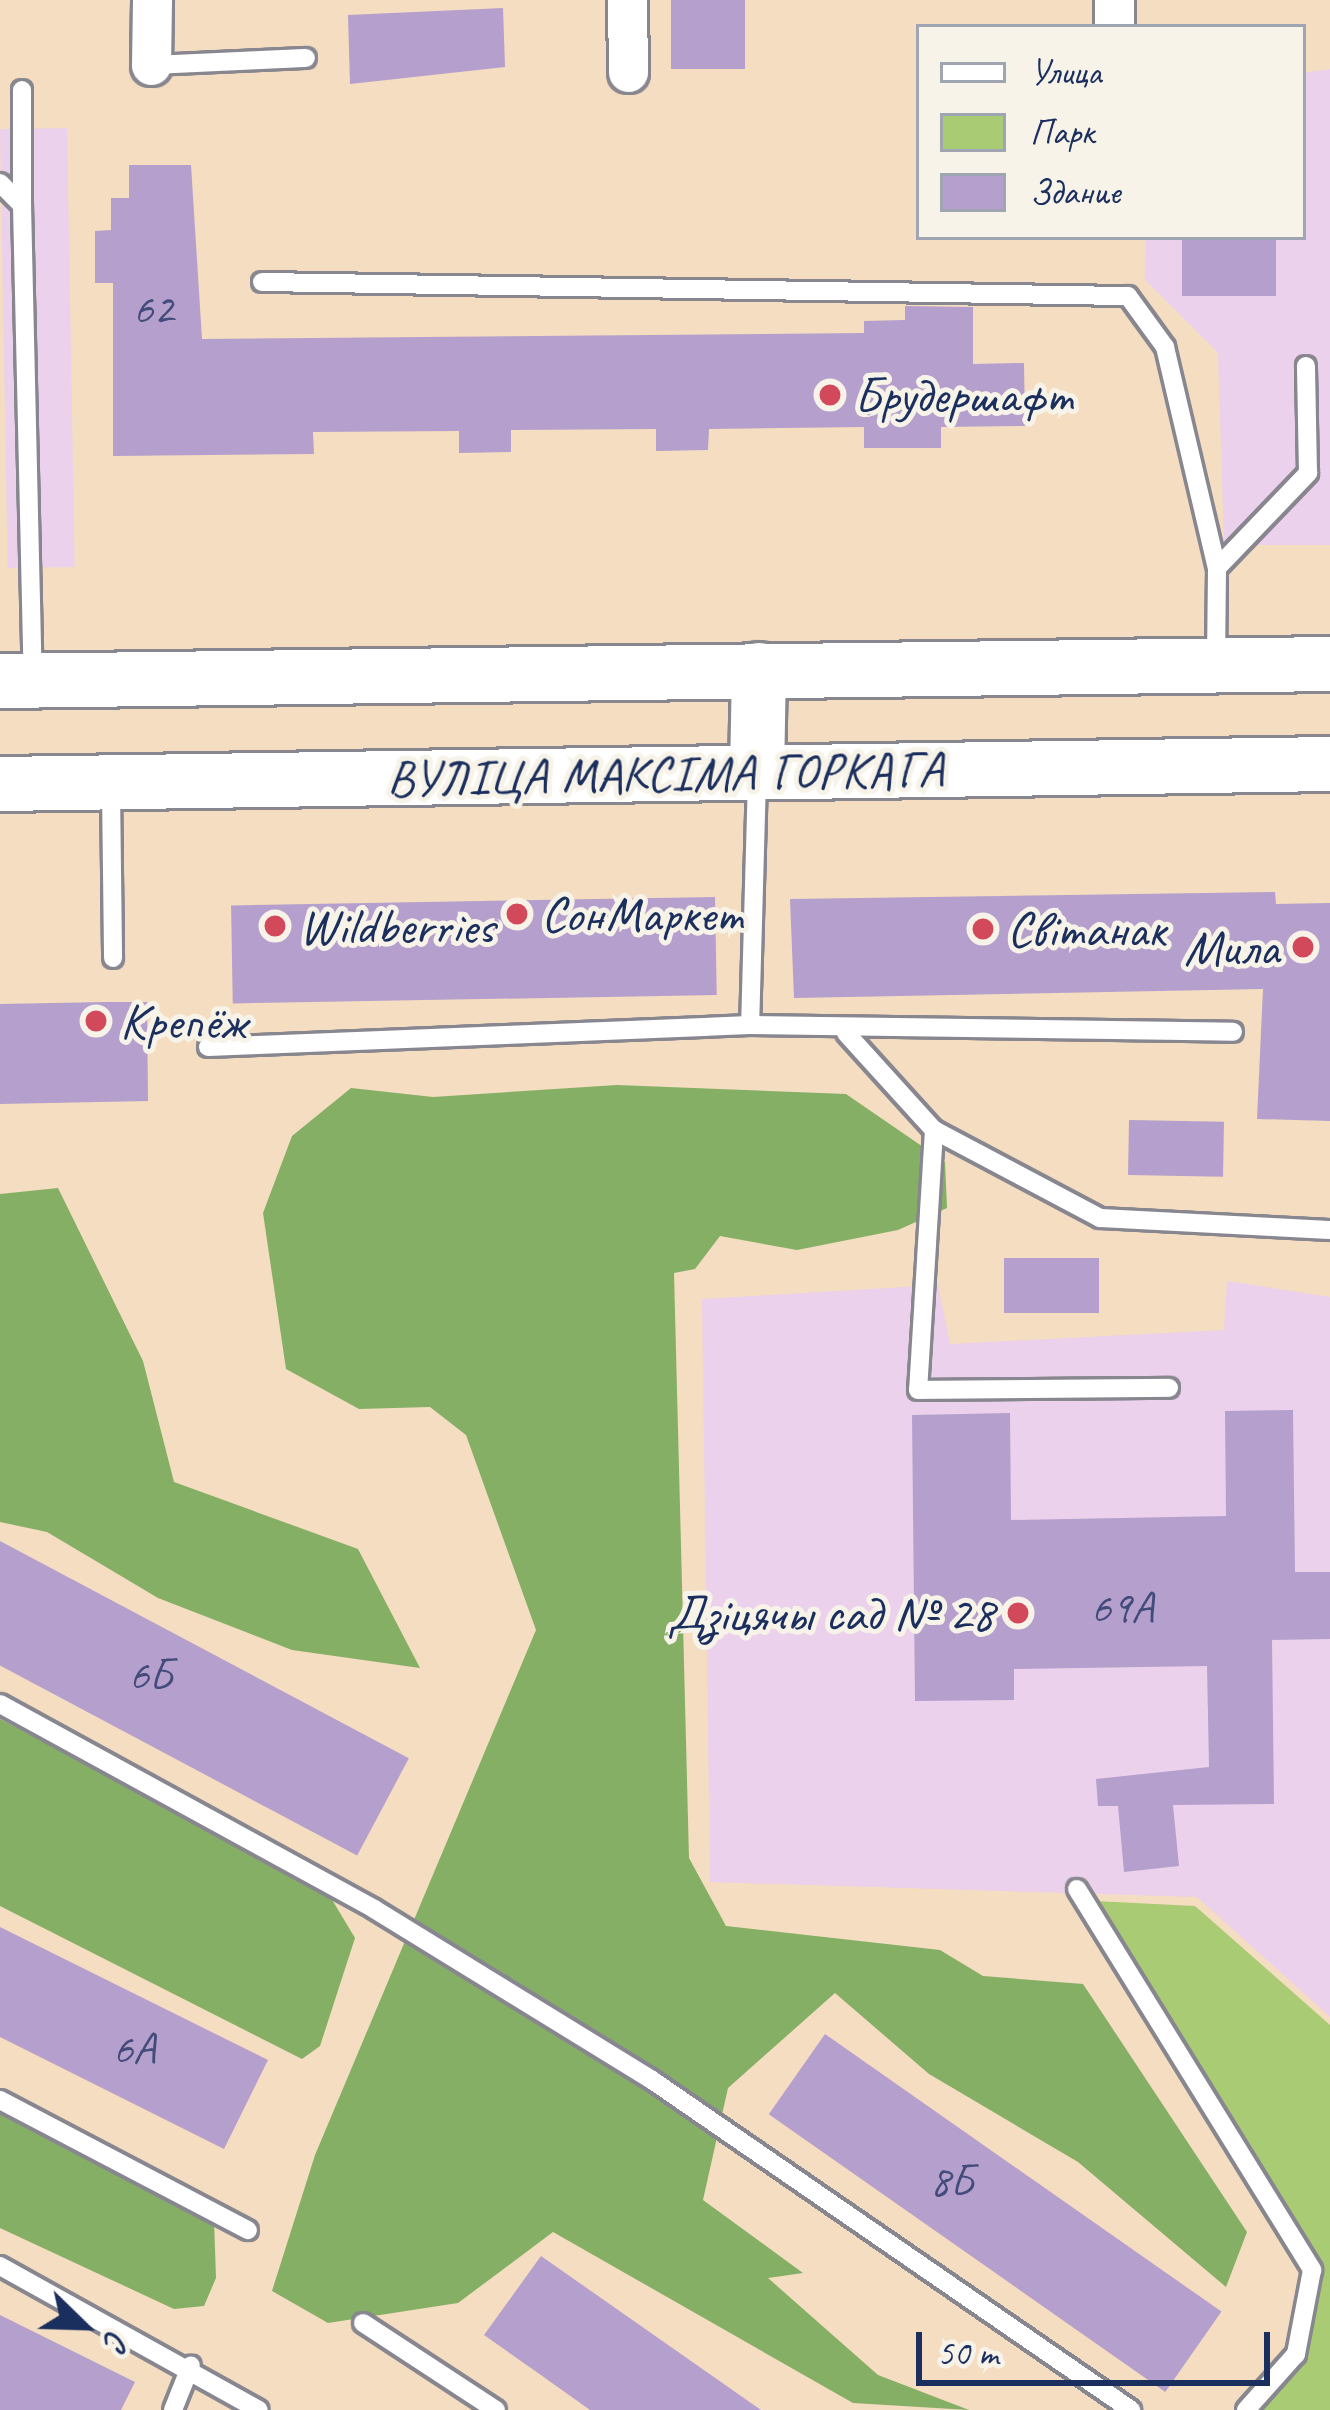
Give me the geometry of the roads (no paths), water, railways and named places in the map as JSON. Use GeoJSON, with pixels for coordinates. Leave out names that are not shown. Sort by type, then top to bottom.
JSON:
{"type":"FeatureCollection","features":[{"type":"Feature","properties":{"kind":"main road","name":"ВУЛІЦА МАКСІМА ГОРКАГА"},"geometry":{"type":"LineString","coordinates":[[17,681],[1330,664]]}},
{"type":"Feature","properties":{"kind":"main road"},"geometry":{"type":"LineString","coordinates":[[757,773],[759,670]]}},
{"type":"Feature","properties":{"kind":"main road","name":"ВУЛІЦА МАКСІМА ГОРКАГА"},"geometry":{"type":"LineString","coordinates":[[0,784],[1330,764]]}},
{"type":"Feature","properties":{"kind":"street"},"geometry":{"type":"LineString","coordinates":[[152,0],[152,65]]}},
{"type":"Feature","properties":{"kind":"street"},"geometry":{"type":"LineString","coordinates":[[627,0],[628,72]]}},
{"type":"Feature","properties":{"kind":"lane"},"geometry":{"type":"LineString","coordinates":[[152,65],[306,58]]}},
{"type":"Feature","properties":{"kind":"lane"},"geometry":{"type":"LineString","coordinates":[[17,681],[22,89]]}},
{"type":"Feature","properties":{"kind":"lane"},"geometry":{"type":"LineString","coordinates":[[0,182],[22,205]]}},
{"type":"Feature","properties":{"kind":"lane"},"geometry":{"type":"LineString","coordinates":[[262,282],[1114,291],[1155,320],[1165,347],[1217,568],[1216,663]]}},
{"type":"Feature","properties":{"kind":"lane"},"geometry":{"type":"LineString","coordinates":[[1217,568],[1308,473],[1306,366]]}},
{"type":"Feature","properties":{"kind":"lane"},"geometry":{"type":"LineString","coordinates":[[750,1025],[757,773]]}},
{"type":"Feature","properties":{"kind":"lane"},"geometry":{"type":"LineString","coordinates":[[111,782],[113,958]]}},
{"type":"Feature","properties":{"kind":"lane"},"geometry":{"type":"LineString","coordinates":[[208,1047],[750,1025],[846,1033],[1233,1031]]}},
{"type":"Feature","properties":{"kind":"lane"},"geometry":{"type":"LineString","coordinates":[[846,1033],[934,1130],[1100,1218],[1330,1230]]}},
{"type":"Feature","properties":{"kind":"lane"},"geometry":{"type":"LineString","coordinates":[[934,1130],[918,1390],[1169,1388]]}},
{"type":"Feature","properties":{"kind":"lane"},"geometry":{"type":"LineString","coordinates":[[0,1704],[374,1909],[652,2080],[1131,2410]]}},
{"type":"Feature","properties":{"kind":"lane"},"geometry":{"type":"LineString","coordinates":[[1077,1888],[1312,2270],[1296,2354],[1246,2410]]}},
{"type":"Feature","properties":{"kind":"lane"},"geometry":{"type":"LineString","coordinates":[[0,2099],[248,2230]]}},
{"type":"Feature","properties":{"kind":"lane"},"geometry":{"type":"LineString","coordinates":[[0,2266],[191,2365],[259,2410]]}},
{"type":"Feature","properties":{"kind":"lane"},"geometry":{"type":"LineString","coordinates":[[362,2323],[496,2410]]}},
{"type":"Feature","properties":{"kind":"lane"},"geometry":{"type":"LineString","coordinates":[[173,2410],[191,2365]]}},
{"type":"Feature","properties":{"kind":"place","name":"Брудершафт"},"geometry":{"type":"Point","coordinates":[830,395]}},
{"type":"Feature","properties":{"kind":"place","name":"СонМаркет"},"geometry":{"type":"Point","coordinates":[517,914]}},
{"type":"Feature","properties":{"kind":"place","name":"Wildberries"},"geometry":{"type":"Point","coordinates":[275,926]}},
{"type":"Feature","properties":{"kind":"place","name":"Світанак"},"geometry":{"type":"Point","coordinates":[983,929]}},
{"type":"Feature","properties":{"kind":"place","name":"Мила"},"geometry":{"type":"Point","coordinates":[1303,947]}},
{"type":"Feature","properties":{"kind":"place","name":"Крепёж"},"geometry":{"type":"Point","coordinates":[96,1021]}},
{"type":"Feature","properties":{"kind":"place","name":"Дзіцячы сад № 28"},"geometry":{"type":"Point","coordinates":[1018,1613]}}]}
